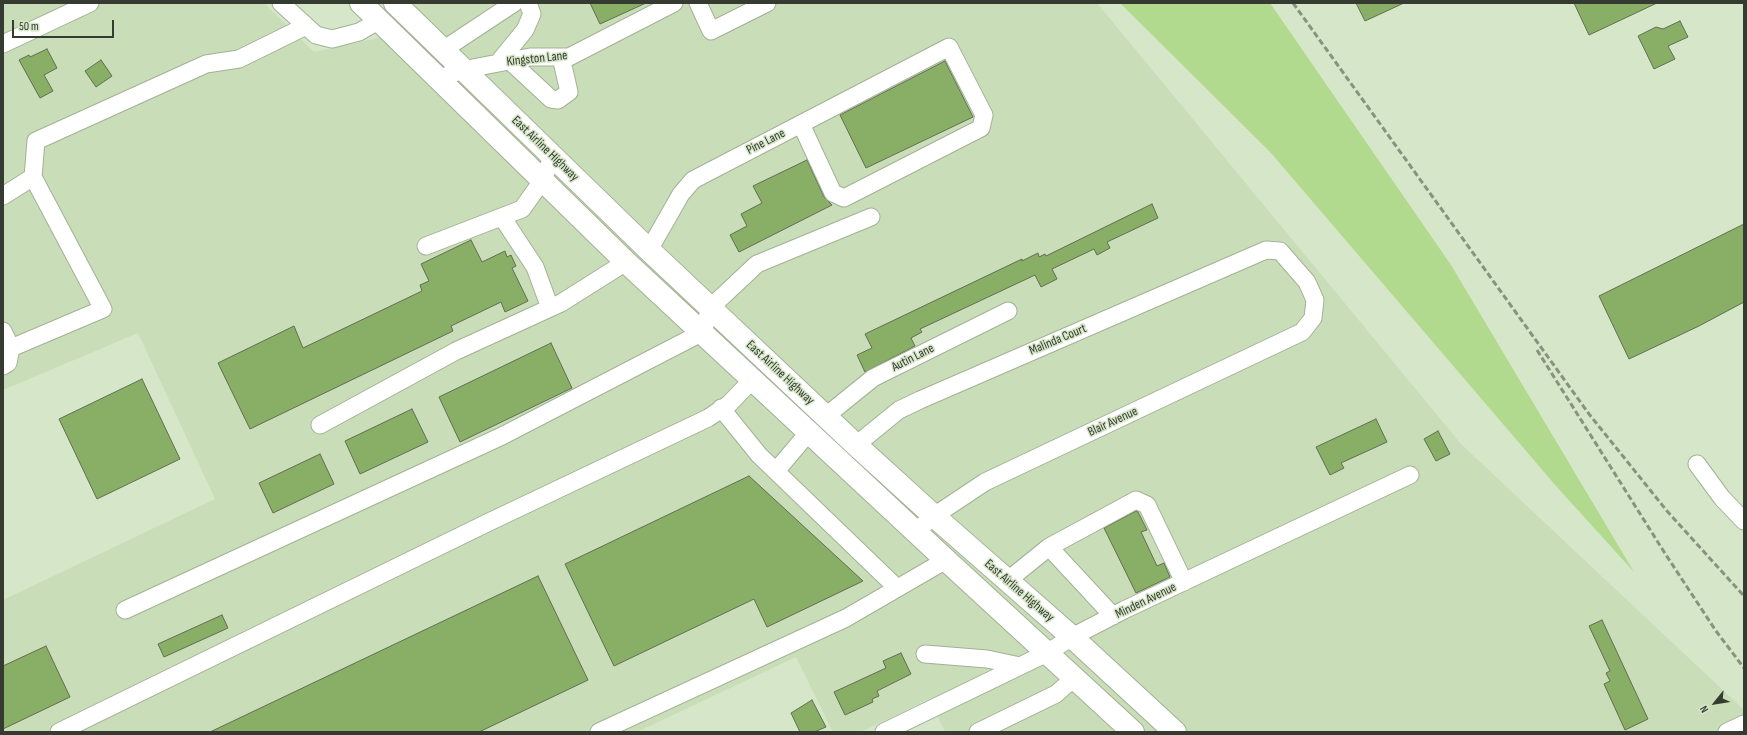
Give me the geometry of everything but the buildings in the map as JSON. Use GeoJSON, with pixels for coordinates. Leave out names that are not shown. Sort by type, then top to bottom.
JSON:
{"type":"FeatureCollection","features":[{"type":"Feature","properties":{"kind":"highway","name":"East Airline Highway"},"geometry":{"type":"LineString","coordinates":[[361,3],[626,262],[703,332],[915,532],[1074,678],[1128,731]]}},
{"type":"Feature","properties":{"kind":"highway","name":"East Airline Highway"},"geometry":{"type":"LineString","coordinates":[[395,3],[462,70],[649,250],[856,445],[1007,581],[1072,637],[1175,732]]}},
{"type":"Feature","properties":{"kind":"street"},"geometry":{"type":"LineString","coordinates":[[3,44],[90,3]]}},
{"type":"Feature","properties":{"kind":"street"},"geometry":{"type":"LineString","coordinates":[[281,3],[316,35],[332,39],[359,32],[378,21]]}},
{"type":"Feature","properties":{"kind":"street"},"geometry":{"type":"LineString","coordinates":[[443,50],[514,3]]}},
{"type":"Feature","properties":{"kind":"street"},"geometry":{"type":"LineString","coordinates":[[528,3],[532,14],[525,30],[504,62],[551,99],[558,100],[568,92],[561,57]]}},
{"type":"Feature","properties":{"kind":"street","name":"Kingston Lane"},"geometry":{"type":"LineString","coordinates":[[438,79],[462,70],[530,57],[569,57],[674,3]]}},
{"type":"Feature","properties":{"kind":"street"},"geometry":{"type":"LineString","coordinates":[[698,3],[711,31],[767,3]]}},
{"type":"Feature","properties":{"kind":"street"},"geometry":{"type":"LineString","coordinates":[[11,348],[103,309],[33,177],[36,141],[206,64],[239,59],[306,26]]}},
{"type":"Feature","properties":{"kind":"street","name":"Pine Lane"},"geometry":{"type":"LineString","coordinates":[[649,250],[681,194],[693,180],[949,47],[984,115],[981,128],[844,198],[833,193],[801,124]]}},
{"type":"Feature","properties":{"kind":"street"},"geometry":{"type":"LineString","coordinates":[[426,246],[522,209],[542,181],[553,156]]}},
{"type":"Feature","properties":{"kind":"street"},"geometry":{"type":"LineString","coordinates":[[3,196],[33,177]]}},
{"type":"Feature","properties":{"kind":"street"},"geometry":{"type":"LineString","coordinates":[[502,217],[535,267],[550,308]]}},
{"type":"Feature","properties":{"kind":"street"},"geometry":{"type":"LineString","coordinates":[[125,610],[502,436],[703,332],[710,308],[757,264],[871,217]]}},
{"type":"Feature","properties":{"kind":"street","name":"Blair Avenue"},"geometry":{"type":"LineString","coordinates":[[915,532],[934,516],[985,482],[1302,332],[1314,318],[1315,300],[1307,282],[1280,251],[1269,250]]}},
{"type":"Feature","properties":{"kind":"street","name":"Malinda Court"},"geometry":{"type":"LineString","coordinates":[[856,445],[899,410],[920,400],[1269,250]]}},
{"type":"Feature","properties":{"kind":"street"},"geometry":{"type":"LineString","coordinates":[[320,425],[456,351],[561,303],[626,262]]}},
{"type":"Feature","properties":{"kind":"street","name":"Autin Lane"},"geometry":{"type":"LineString","coordinates":[[826,416],[873,378],[1008,311]]}},
{"type":"Feature","properties":{"kind":"street"},"geometry":{"type":"LineString","coordinates":[[3,332],[11,348],[8,363],[3,366]]}},
{"type":"Feature","properties":{"kind":"street"},"geometry":{"type":"LineString","coordinates":[[58,732],[487,523],[708,418],[729,404],[753,379]]}},
{"type":"Feature","properties":{"kind":"street"},"geometry":{"type":"LineString","coordinates":[[721,408],[750,446],[897,588]]}},
{"type":"Feature","properties":{"kind":"street"},"geometry":{"type":"LineString","coordinates":[[776,471],[809,432]]}},
{"type":"Feature","properties":{"kind":"street"},"geometry":{"type":"LineString","coordinates":[[1697,464],[1722,498],[1744,521]]}},
{"type":"Feature","properties":{"kind":"street","name":"Minden Avenue"},"geometry":{"type":"LineString","coordinates":[[884,732],[1047,653],[1072,637],[1113,616],[1410,475]]}},
{"type":"Feature","properties":{"kind":"street"},"geometry":{"type":"LineString","coordinates":[[1007,581],[1049,547],[1136,500],[1147,505],[1184,582]]}},
{"type":"Feature","properties":{"kind":"street"},"geometry":{"type":"LineString","coordinates":[[1049,547],[1113,616]]}},
{"type":"Feature","properties":{"kind":"street"},"geometry":{"type":"LineString","coordinates":[[599,732],[846,618],[946,560]]}},
{"type":"Feature","properties":{"kind":"street"},"geometry":{"type":"LineString","coordinates":[[925,654],[987,659],[1020,666]]}},
{"type":"Feature","properties":{"kind":"street"},"geometry":{"type":"LineString","coordinates":[[978,732],[1056,694],[1074,678]]}},
{"type":"Feature","properties":{"kind":"street"},"geometry":{"type":"LineString","coordinates":[[1727,732],[1744,724]]}},
{"type":"Feature","properties":{"kind":"shaded area"},"geometry":{"type":"Polygon","coordinates":[[[3,3],[264,3],[314,52],[379,38],[401,3],[1097,3],[1461,444],[1744,710],[1744,732],[945,732],[929,699],[861,732],[833,732],[796,657],[637,732],[3,732],[3,600],[215,499],[138,333],[3,390],[3,3]]]}},
{"type":"Feature","properties":{"kind":"green space"},"geometry":{"type":"Polygon","coordinates":[[[1120,3],[1270,3],[1451,265],[1634,572],[1556,486],[1271,153],[1120,3]]]}},
{"type":"Feature","properties":{"kind":"railway"},"geometry":{"type":"LineString","coordinates":[[1293,3],[1589,414],[1667,511],[1744,596]]}},
{"type":"Feature","properties":{"kind":"railway"},"geometry":{"type":"LineString","coordinates":[[1537,350],[1666,555],[1716,631],[1744,668]]}}]}
